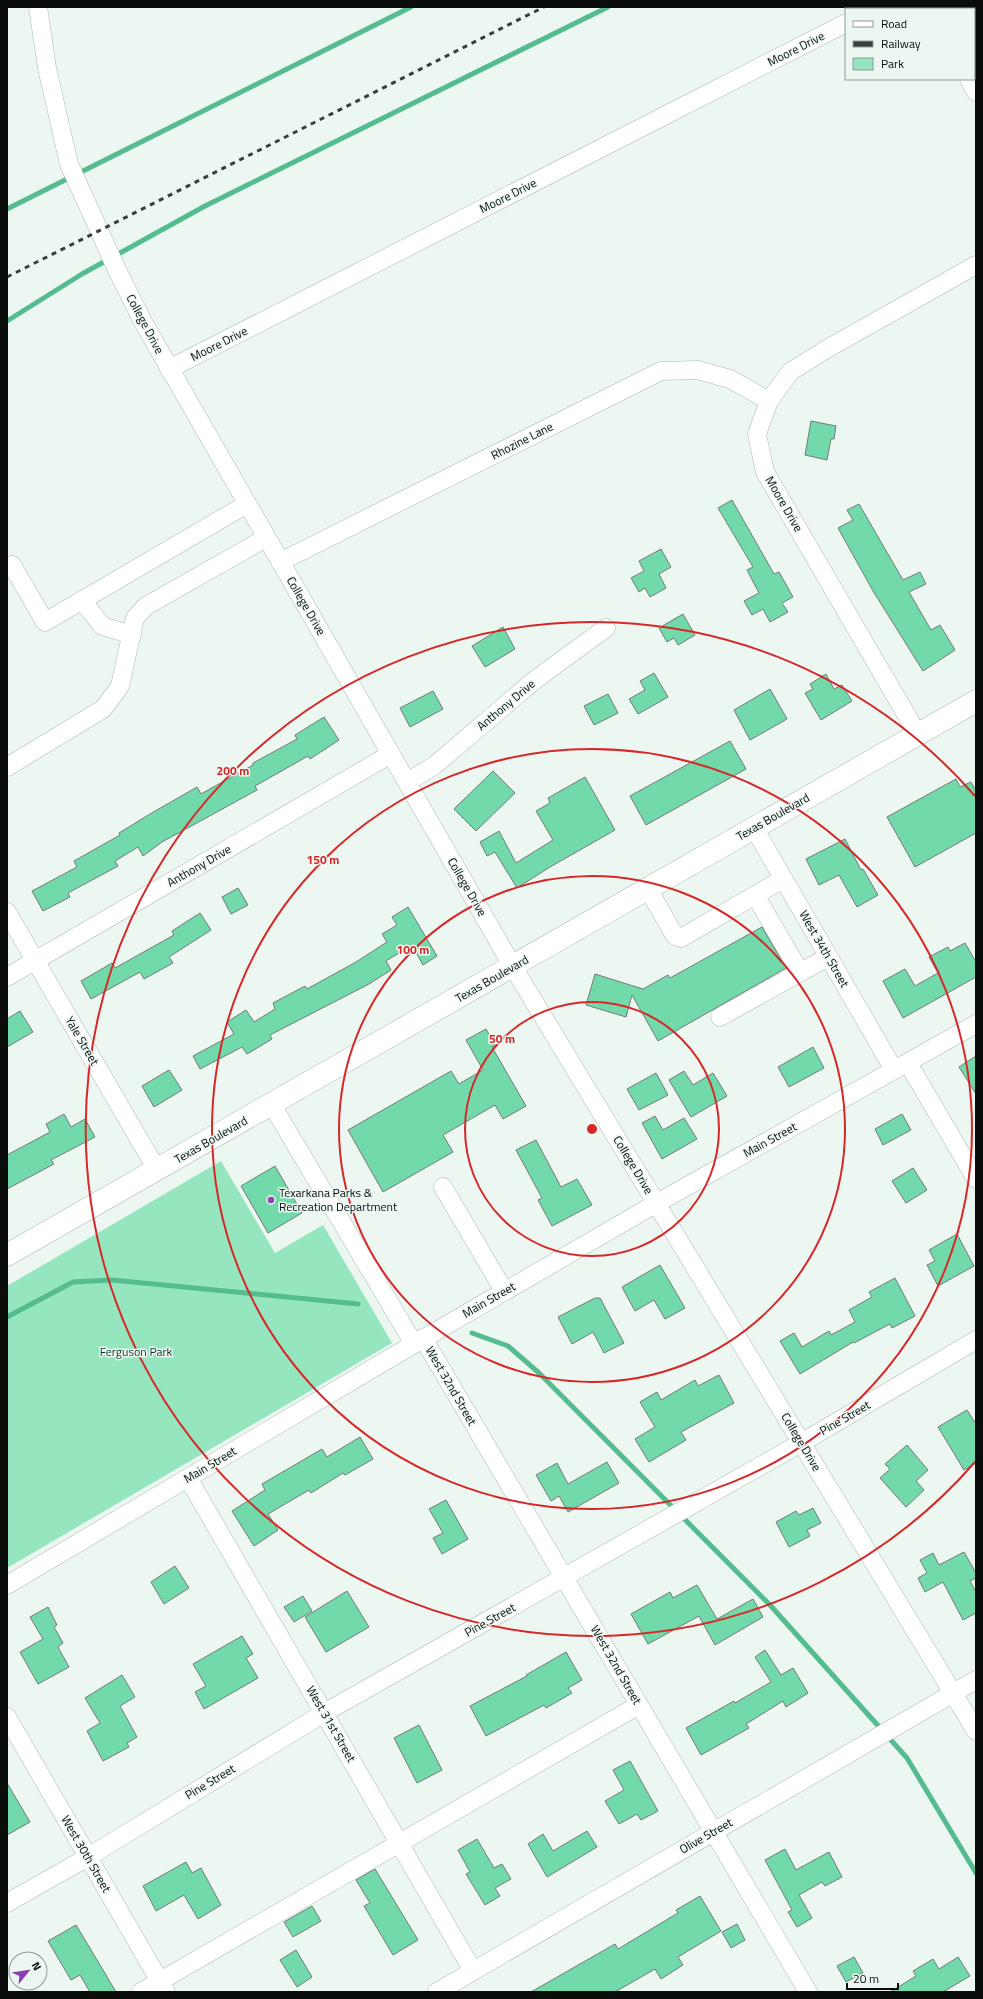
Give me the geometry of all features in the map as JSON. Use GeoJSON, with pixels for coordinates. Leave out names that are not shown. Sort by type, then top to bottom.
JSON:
{"type":"FeatureCollection","features":[{"type":"Feature","properties":{"kind":"main road","name":"Texas Boulevard"},"geometry":{"type":"LineString","coordinates":[[7,1255],[513,967],[917,733],[976,701]]}},
{"type":"Feature","properties":{"kind":"street","name":"College Drive"},"geometry":{"type":"LineString","coordinates":[[38,7],[47,68],[69,164],[117,270],[169,369],[513,967],[976,1731]]}},
{"type":"Feature","properties":{"kind":"street","name":"Moore Drive"},"geometry":{"type":"LineString","coordinates":[[169,369],[845,24]]}},
{"type":"Feature","properties":{"kind":"street"},"geometry":{"type":"LineString","coordinates":[[970,80],[976,92]]}},
{"type":"Feature","properties":{"kind":"street","name":"Moore Drive"},"geometry":{"type":"LineString","coordinates":[[917,733],[765,472],[757,434],[769,401],[790,372],[825,350],[976,265]]}},
{"type":"Feature","properties":{"kind":"street","name":"Rhozine Lane"},"geometry":{"type":"LineString","coordinates":[[280,562],[661,371],[698,370],[723,377],[769,401]]}},
{"type":"Feature","properties":{"kind":"street"},"geometry":{"type":"LineString","coordinates":[[7,568],[12,565],[45,622],[247,504]]}},
{"type":"Feature","properties":{"kind":"street"},"geometry":{"type":"LineString","coordinates":[[7,767],[104,709],[120,686],[136,618],[146,606],[266,538]]}},
{"type":"Feature","properties":{"kind":"street"},"geometry":{"type":"LineString","coordinates":[[82,600],[102,626],[132,635]]}},
{"type":"Feature","properties":{"kind":"street","name":"Anthony Drive"},"geometry":{"type":"LineString","coordinates":[[407,782],[435,765],[536,679],[606,628]]}},
{"type":"Feature","properties":{"kind":"street","name":"Anthony Drive"},"geometry":{"type":"LineString","coordinates":[[7,977],[391,754]]}},
{"type":"Feature","properties":{"kind":"street","name":"West 34th Street"},"geometry":{"type":"LineString","coordinates":[[754,828],[828,957],[976,1179]]}},
{"type":"Feature","properties":{"kind":"street"},"geometry":{"type":"LineString","coordinates":[[648,889],[675,936],[681,938],[783,879]]}},
{"type":"Feature","properties":{"kind":"street"},"geometry":{"type":"LineString","coordinates":[[755,895],[800,972]]}},
{"type":"Feature","properties":{"kind":"street","name":"Yale Street"},"geometry":{"type":"LineString","coordinates":[[7,912],[157,1170]]}},
{"type":"Feature","properties":{"kind":"street"},"geometry":{"type":"LineString","coordinates":[[720,1017],[828,957]]}},
{"type":"Feature","properties":{"kind":"street","name":"Main Street"},"geometry":{"type":"LineString","coordinates":[[7,1585],[504,1291],[657,1203],[976,1024]]}},
{"type":"Feature","properties":{"kind":"street","name":"West 32nd Street"},"geometry":{"type":"LineString","coordinates":[[272,1105],[564,1578],[808,1992]]}},
{"type":"Feature","properties":{"kind":"street"},"geometry":{"type":"LineString","coordinates":[[443,1187],[504,1291]]}},
{"type":"Feature","properties":{"kind":"street","name":"Pine Street"},"geometry":{"type":"LineString","coordinates":[[7,1903],[88,1857],[324,1713],[801,1443],[976,1340]]}},
{"type":"Feature","properties":{"kind":"street","name":"West 31st Street"},"geometry":{"type":"LineString","coordinates":[[188,1478],[473,1971]]}},
{"type":"Feature","properties":{"kind":"street","name":"Olive Street"},"geometry":{"type":"LineString","coordinates":[[437,1992],[976,1680]]}},
{"type":"Feature","properties":{"kind":"street"},"geometry":{"type":"LineString","coordinates":[[141,1992],[163,1987],[400,1844],[639,1705]]}},
{"type":"Feature","properties":{"kind":"street","name":"West 30th Street"},"geometry":{"type":"LineString","coordinates":[[7,1717],[12,1739],[88,1857],[163,1987]]}},
{"type":"Feature","properties":{"kind":"green space","name":"Ferguson Park"},"geometry":{"type":"Polygon","coordinates":[[[221,1161],[275,1253],[323,1225],[392,1343],[7,1568],[7,1286],[221,1161]]]}},
{"type":"Feature","properties":{"kind":"building"},"geometry":{"type":"Polygon","coordinates":[[[811,421],[836,426],[834,439],[831,439],[827,460],[805,455],[811,421]]]}},
{"type":"Feature","properties":{"kind":"building"},"geometry":{"type":"Polygon","coordinates":[[[732,500],[774,574],[779,572],[793,597],[782,603],[788,612],[770,622],[763,609],[752,615],[744,601],[759,593],[747,570],[753,567],[718,508],[732,500]]]}},
{"type":"Feature","properties":{"kind":"building"},"geometry":{"type":"Polygon","coordinates":[[[859,504],[903,580],[920,572],[926,584],[909,592],[931,630],[940,625],[955,650],[923,671],[873,591],[838,528],[853,520],[847,510],[859,504]]]}},
{"type":"Feature","properties":{"kind":"building"},"geometry":{"type":"Polygon","coordinates":[[[661,549],[671,567],[659,574],[666,588],[650,597],[645,588],[639,592],[631,578],[644,571],[639,561],[661,549]]]}},
{"type":"Feature","properties":{"kind":"building"},"geometry":{"type":"Polygon","coordinates":[[[683,614],[695,635],[678,645],[674,638],[667,642],[659,628],[683,614]]]}},
{"type":"Feature","properties":{"kind":"building"},"geometry":{"type":"Polygon","coordinates":[[[503,627],[515,649],[485,667],[472,646],[503,627]]]}},
{"type":"Feature","properties":{"kind":"building"},"geometry":{"type":"Polygon","coordinates":[[[654,673],[668,697],[638,714],[629,699],[645,690],[640,681],[654,673]]]}},
{"type":"Feature","properties":{"kind":"building"},"geometry":{"type":"Polygon","coordinates":[[[826,674],[834,689],[842,685],[852,701],[821,720],[805,693],[813,689],[810,684],[826,674]]]}},
{"type":"Feature","properties":{"kind":"building"},"geometry":{"type":"Polygon","coordinates":[[[770,689],[787,719],[750,740],[734,710],[770,689]]]}},
{"type":"Feature","properties":{"kind":"building"},"geometry":{"type":"Polygon","coordinates":[[[433,691],[443,709],[410,727],[400,708],[433,691]]]}},
{"type":"Feature","properties":{"kind":"building"},"geometry":{"type":"Polygon","coordinates":[[[608,694],[618,713],[594,725],[584,706],[608,694]]]}},
{"type":"Feature","properties":{"kind":"building"},"geometry":{"type":"Polygon","coordinates":[[[324,717],[339,740],[310,759],[308,756],[255,786],[257,790],[162,842],[143,856],[138,847],[115,861],[118,866],[68,893],[70,897],[43,911],[32,891],[77,867],[74,861],[120,835],[119,833],[197,787],[201,794],[253,765],[253,763],[297,739],[295,735],[324,717]]]}},
{"type":"Feature","properties":{"kind":"building"},"geometry":{"type":"Polygon","coordinates":[[[730,741],[746,769],[646,825],[630,796],[730,741]]]}},
{"type":"Feature","properties":{"kind":"building"},"geometry":{"type":"Polygon","coordinates":[[[493,771],[515,793],[476,831],[454,809],[493,771]]]}},
{"type":"Feature","properties":{"kind":"building"},"geometry":{"type":"Polygon","coordinates":[[[585,777],[615,830],[550,867],[517,888],[495,852],[487,856],[480,842],[499,831],[516,863],[553,840],[536,811],[550,803],[548,798],[585,777]]]}},
{"type":"Feature","properties":{"kind":"building"},"geometry":{"type":"Polygon","coordinates":[[[956,779],[960,787],[971,782],[976,791],[976,833],[915,867],[887,817],[956,779]]]}},
{"type":"Feature","properties":{"kind":"building"},"geometry":{"type":"Polygon","coordinates":[[[845,839],[861,870],[863,869],[878,895],[857,907],[839,875],[819,885],[806,859],[845,839]]]}},
{"type":"Feature","properties":{"kind":"building"},"geometry":{"type":"Polygon","coordinates":[[[238,888],[248,905],[231,914],[222,897],[238,888]]]}},
{"type":"Feature","properties":{"kind":"building"},"geometry":{"type":"Polygon","coordinates":[[[408,907],[437,956],[423,965],[412,945],[386,961],[391,970],[369,984],[270,1035],[272,1039],[247,1054],[242,1047],[200,1069],[193,1056],[234,1034],[227,1022],[246,1010],[254,1022],[275,1009],[273,1003],[305,986],[307,989],[356,962],[387,942],[382,934],[397,925],[392,917],[408,907]]]}},
{"type":"Feature","properties":{"kind":"building"},"geometry":{"type":"Polygon","coordinates":[[[200,913],[211,930],[169,957],[173,963],[144,979],[140,972],[91,999],[81,981],[112,963],[115,968],[174,935],[172,931],[200,913]]]}},
{"type":"Feature","properties":{"kind":"building"},"geometry":{"type":"Polygon","coordinates":[[[762,927],[786,968],[658,1041],[632,995],[626,1017],[586,1005],[595,974],[643,989],[668,975],[670,978],[762,927]]]}},
{"type":"Feature","properties":{"kind":"building"},"geometry":{"type":"Polygon","coordinates":[[[965,943],[976,962],[976,977],[903,1018],[883,981],[905,969],[915,986],[938,973],[929,957],[948,947],[950,951],[965,943]]]}},
{"type":"Feature","properties":{"kind":"building"},"geometry":{"type":"Polygon","coordinates":[[[20,1011],[33,1032],[7,1047],[7,1019],[20,1011]]]}},
{"type":"Feature","properties":{"kind":"building"},"geometry":{"type":"Polygon","coordinates":[[[486,1029],[495,1046],[492,1047],[526,1106],[503,1119],[495,1105],[443,1135],[453,1152],[383,1192],[348,1130],[451,1071],[459,1084],[483,1070],[466,1040],[486,1029]]]}},
{"type":"Feature","properties":{"kind":"building"},"geometry":{"type":"Polygon","coordinates":[[[813,1047],[824,1068],[789,1087],[778,1067],[813,1047]]]}},
{"type":"Feature","properties":{"kind":"building"},"geometry":{"type":"Polygon","coordinates":[[[976,1056],[976,1094],[959,1067],[976,1056]]]}},
{"type":"Feature","properties":{"kind":"building"},"geometry":{"type":"Polygon","coordinates":[[[169,1070],[182,1090],[154,1107],[142,1086],[169,1070]]]}},
{"type":"Feature","properties":{"kind":"building"},"geometry":{"type":"Polygon","coordinates":[[[684,1071],[693,1085],[713,1073],[727,1096],[691,1117],[669,1080],[684,1071]]]}},
{"type":"Feature","properties":{"kind":"building"},"geometry":{"type":"Polygon","coordinates":[[[656,1073],[668,1095],[639,1110],[627,1089],[656,1073]]]}},
{"type":"Feature","properties":{"kind":"building"},"geometry":{"type":"Polygon","coordinates":[[[64,1114],[71,1127],[85,1119],[95,1137],[51,1160],[54,1164],[7,1189],[7,1155],[50,1132],[46,1124],[64,1114]]]}},
{"type":"Feature","properties":{"kind":"building"},"geometry":{"type":"Polygon","coordinates":[[[902,1114],[911,1130],[883,1145],[875,1129],[902,1114]]]}},
{"type":"Feature","properties":{"kind":"building"},"geometry":{"type":"Polygon","coordinates":[[[655,1116],[663,1130],[684,1118],[697,1139],[662,1159],[642,1123],[655,1116]]]}},
{"type":"Feature","properties":{"kind":"building"},"geometry":{"type":"Polygon","coordinates":[[[536,1140],[561,1187],[577,1179],[592,1205],[552,1226],[538,1200],[542,1198],[516,1150],[536,1140]]]}},
{"type":"Feature","properties":{"kind":"building","name":"Texarkana Parks & Recreation Department"},"geometry":{"type":"Polygon","coordinates":[[[275,1166],[302,1213],[268,1233],[241,1186],[275,1166]]]}},
{"type":"Feature","properties":{"kind":"building"},"geometry":{"type":"Polygon","coordinates":[[[913,1168],[927,1190],[906,1203],[892,1181],[913,1168]]]}},
{"type":"Feature","properties":{"kind":"building"},"geometry":{"type":"Polygon","coordinates":[[[957,1234],[974,1266],[938,1286],[927,1265],[935,1261],[929,1250],[957,1234]]]}},
{"type":"Feature","properties":{"kind":"building"},"geometry":{"type":"Polygon","coordinates":[[[660,1265],[685,1308],[665,1319],[654,1300],[635,1311],[622,1287],[660,1265]]]}},
{"type":"Feature","properties":{"kind":"building"},"geometry":{"type":"Polygon","coordinates":[[[895,1278],[915,1316],[892,1328],[890,1324],[854,1343],[853,1342],[800,1374],[780,1341],[794,1333],[802,1347],[829,1331],[831,1335],[855,1322],[849,1310],[872,1297],[869,1292],[895,1278]]]}},
{"type":"Feature","properties":{"kind":"building"},"geometry":{"type":"Polygon","coordinates":[[[595,1298],[600,1298],[624,1343],[604,1353],[593,1332],[572,1344],[558,1317],[595,1298]]]}},
{"type":"Feature","properties":{"kind":"building"},"geometry":{"type":"Polygon","coordinates":[[[719,1375],[734,1403],[681,1432],[686,1440],[649,1462],[635,1439],[655,1427],[640,1402],[657,1392],[661,1400],[695,1380],[698,1386],[719,1375]]]}},
{"type":"Feature","properties":{"kind":"building"},"geometry":{"type":"Polygon","coordinates":[[[967,1410],[976,1424],[976,1463],[964,1470],[938,1427],[967,1410]]]}},
{"type":"Feature","properties":{"kind":"building"},"geometry":{"type":"Polygon","coordinates":[[[360,1437],[373,1459],[345,1475],[343,1473],[311,1493],[309,1490],[268,1514],[278,1530],[254,1546],[232,1511],[265,1490],[262,1484],[322,1449],[327,1457],[360,1437]]]}},
{"type":"Feature","properties":{"kind":"building"},"geometry":{"type":"Polygon","coordinates":[[[907,1445],[928,1470],[916,1481],[924,1490],[906,1507],[880,1478],[890,1469],[885,1464],[907,1445]]]}},
{"type":"Feature","properties":{"kind":"building"},"geometry":{"type":"Polygon","coordinates":[[[607,1462],[619,1483],[568,1512],[559,1496],[551,1501],[536,1475],[557,1463],[568,1484],[607,1462]]]}},
{"type":"Feature","properties":{"kind":"building"},"geometry":{"type":"Polygon","coordinates":[[[446,1500],[468,1539],[442,1554],[433,1538],[443,1533],[429,1509],[446,1500]]]}},
{"type":"Feature","properties":{"kind":"building"},"geometry":{"type":"Polygon","coordinates":[[[813,1508],[821,1523],[807,1530],[810,1536],[789,1547],[776,1522],[796,1511],[799,1515],[813,1508]]]}},
{"type":"Feature","properties":{"kind":"building"},"geometry":{"type":"Polygon","coordinates":[[[964,1552],[976,1573],[976,1578],[970,1581],[976,1592],[976,1613],[963,1620],[943,1582],[925,1592],[918,1578],[927,1573],[920,1560],[933,1553],[939,1565],[964,1552]]]}},
{"type":"Feature","properties":{"kind":"building"},"geometry":{"type":"Polygon","coordinates":[[[175,1566],[189,1588],[164,1604],[151,1582],[175,1566]]]}},
{"type":"Feature","properties":{"kind":"building"},"geometry":{"type":"Polygon","coordinates":[[[697,1585],[717,1619],[753,1599],[763,1617],[715,1645],[699,1616],[648,1644],[631,1614],[670,1592],[673,1598],[697,1585]]]}},
{"type":"Feature","properties":{"kind":"building"},"geometry":{"type":"Polygon","coordinates":[[[347,1591],[369,1627],[326,1652],[305,1617],[347,1591]]]}},
{"type":"Feature","properties":{"kind":"building"},"geometry":{"type":"Polygon","coordinates":[[[303,1596],[312,1611],[294,1622],[284,1607],[303,1596]]]}},
{"type":"Feature","properties":{"kind":"building"},"geometry":{"type":"Polygon","coordinates":[[[48,1607],[57,1625],[54,1627],[63,1643],[58,1647],[69,1667],[38,1684],[20,1652],[43,1639],[30,1617],[48,1607]]]}},
{"type":"Feature","properties":{"kind":"building"},"geometry":{"type":"Polygon","coordinates":[[[242,1636],[253,1654],[246,1658],[258,1678],[204,1709],[195,1692],[206,1686],[193,1664],[242,1636]]]}},
{"type":"Feature","properties":{"kind":"building"},"geometry":{"type":"Polygon","coordinates":[[[765,1650],[781,1675],[793,1668],[808,1693],[786,1707],[783,1701],[746,1724],[749,1728],[701,1755],[686,1728],[734,1701],[735,1703],[771,1682],[755,1657],[765,1650]]]}},
{"type":"Feature","properties":{"kind":"building"},"geometry":{"type":"Polygon","coordinates":[[[566,1652],[582,1680],[568,1688],[572,1693],[546,1708],[544,1705],[486,1736],[470,1706],[527,1676],[526,1675],[566,1652]]]}},
{"type":"Feature","properties":{"kind":"building"},"geometry":{"type":"Polygon","coordinates":[[[122,1675],[135,1697],[120,1706],[137,1737],[127,1743],[129,1747],[103,1761],[87,1731],[100,1723],[85,1698],[122,1675]]]}},
{"type":"Feature","properties":{"kind":"building"},"geometry":{"type":"Polygon","coordinates":[[[419,1725],[442,1770],[417,1783],[394,1738],[419,1725]]]}},
{"type":"Feature","properties":{"kind":"building"},"geometry":{"type":"Polygon","coordinates":[[[630,1761],[658,1811],[641,1820],[637,1814],[619,1824],[605,1801],[624,1790],[613,1770],[630,1761]]]}},
{"type":"Feature","properties":{"kind":"building"},"geometry":{"type":"Polygon","coordinates":[[[7,1783],[30,1822],[7,1835],[7,1783]]]}},
{"type":"Feature","properties":{"kind":"building"},"geometry":{"type":"Polygon","coordinates":[[[587,1831],[597,1847],[547,1877],[528,1844],[543,1834],[553,1851],[587,1831]]]}},
{"type":"Feature","properties":{"kind":"building"},"geometry":{"type":"Polygon","coordinates":[[[477,1839],[494,1868],[502,1864],[511,1879],[495,1888],[500,1896],[485,1905],[466,1874],[470,1872],[458,1850],[477,1839]]]}},
{"type":"Feature","properties":{"kind":"building"},"geometry":{"type":"Polygon","coordinates":[[[785,1849],[796,1870],[829,1852],[842,1877],[825,1886],[822,1882],[799,1895],[812,1918],[797,1927],[788,1912],[792,1910],[765,1860],[785,1849]]]}},
{"type":"Feature","properties":{"kind":"building"},"geometry":{"type":"Polygon","coordinates":[[[186,1862],[192,1873],[201,1868],[221,1905],[198,1919],[184,1895],[156,1911],[143,1886],[186,1862]]]}},
{"type":"Feature","properties":{"kind":"building"},"geometry":{"type":"Polygon","coordinates":[[[375,1869],[418,1940],[393,1955],[364,1906],[370,1903],[356,1880],[375,1869]]]}},
{"type":"Feature","properties":{"kind":"building"},"geometry":{"type":"Polygon","coordinates":[[[700,1896],[721,1931],[678,1957],[683,1965],[661,1979],[655,1969],[615,1992],[531,1992],[615,1944],[618,1949],[678,1913],[676,1910],[700,1896]]]}},
{"type":"Feature","properties":{"kind":"building"},"geometry":{"type":"Polygon","coordinates":[[[312,1906],[321,1921],[293,1937],[284,1922],[312,1906]]]}},
{"type":"Feature","properties":{"kind":"building"},"geometry":{"type":"Polygon","coordinates":[[[737,1924],[745,1940],[731,1948],[722,1932],[737,1924]]]}},
{"type":"Feature","properties":{"kind":"building"},"geometry":{"type":"Polygon","coordinates":[[[76,1925],[116,1992],[90,1992],[80,1975],[71,1980],[48,1941],[76,1925]]]}},
{"type":"Feature","properties":{"kind":"building"},"geometry":{"type":"Polygon","coordinates":[[[296,1950],[312,1977],[297,1987],[280,1960],[296,1950]]]}},
{"type":"Feature","properties":{"kind":"building"},"geometry":{"type":"Polygon","coordinates":[[[854,1957],[863,1973],[846,1982],[837,1966],[854,1957]]]}},
{"type":"Feature","properties":{"kind":"building"},"geometry":{"type":"Polygon","coordinates":[[[958,1957],[970,1976],[943,1992],[890,1992],[916,1976],[913,1971],[933,1959],[939,1969],[958,1957]]]}},
{"type":"Feature","properties":{"kind":"waterway"},"geometry":{"type":"LineString","coordinates":[[7,209],[411,7]]}},
{"type":"Feature","properties":{"kind":"waterway"},"geometry":{"type":"LineString","coordinates":[[7,321],[82,274],[205,206],[608,7]]}},
{"type":"Feature","properties":{"kind":"waterway"},"geometry":{"type":"LineString","coordinates":[[7,1317],[73,1282],[112,1280],[358,1304]]}},
{"type":"Feature","properties":{"kind":"waterway"},"geometry":{"type":"LineString","coordinates":[[472,1333],[508,1346],[539,1373],[770,1605],[907,1758],[976,1873]]}},
{"type":"Feature","properties":{"kind":"railway"},"geometry":{"type":"LineString","coordinates":[[7,277],[544,7]]}},
{"type":"Feature","properties":{"kind":"place","name":"Texarkana Parks & Recreation Department"},"geometry":{"type":"Point","coordinates":[271,1200]}}]}
